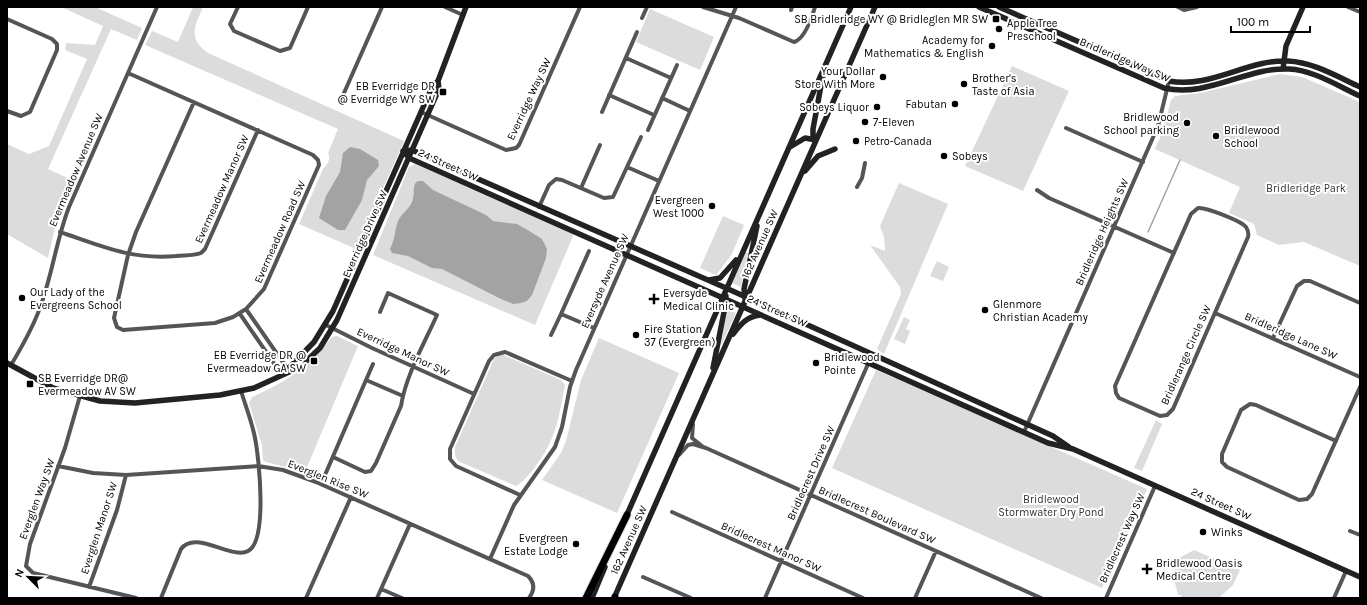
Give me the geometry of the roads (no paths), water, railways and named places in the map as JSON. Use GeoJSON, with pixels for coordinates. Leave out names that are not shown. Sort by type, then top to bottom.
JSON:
{"type":"FeatureCollection","features":[{"type":"Feature","properties":{"kind":"highway"},"geometry":{"type":"LineString","coordinates":[[586,598],[627,515]]}},
{"type":"Feature","properties":{"kind":"street","name":"Evermeadow Avenue SW"},"geometry":{"type":"LineString","coordinates":[[9,364],[30,333],[42,303],[68,207],[157,7]]}},
{"type":"Feature","properties":{"kind":"street"},"geometry":{"type":"LineString","coordinates":[[238,7],[230,24],[234,31],[280,51],[290,48],[308,7]]}},
{"type":"Feature","properties":{"kind":"street"},"geometry":{"type":"LineString","coordinates":[[340,102],[382,7]]}},
{"type":"Feature","properties":{"kind":"street"},"geometry":{"type":"LineString","coordinates":[[445,7],[463,15]]}},
{"type":"Feature","properties":{"kind":"street","name":"Everridge Drive SW"},"geometry":{"type":"LineString","coordinates":[[9,364],[53,388],[107,402],[135,403],[220,395],[241,391],[264,384],[282,375],[308,349],[326,325],[432,87],[438,81],[466,7]]}},
{"type":"Feature","properties":{"kind":"street","name":"Everridge Way SW"},"geometry":{"type":"LineString","coordinates":[[421,112],[506,150],[516,148],[519,145],[580,7]]}},
{"type":"Feature","properties":{"kind":"street"},"geometry":{"type":"LineString","coordinates":[[642,18],[647,7]]}},
{"type":"Feature","properties":{"kind":"street","name":"Eversyde Avenue SW"},"geometry":{"type":"LineString","coordinates":[[490,559],[520,495],[555,447],[562,427],[572,381],[736,7]]}},
{"type":"Feature","properties":{"kind":"street"},"geometry":{"type":"LineString","coordinates":[[706,8],[732,16],[794,42],[803,36],[815,7]]}},
{"type":"Feature","properties":{"kind":"street","name":"162 Avenue SW"},"geometry":{"type":"LineString","coordinates":[[592,598],[627,515],[851,7]]}},
{"type":"Feature","properties":{"kind":"street"},"geometry":{"type":"LineString","coordinates":[[865,30],[871,7]]}},
{"type":"Feature","properties":{"kind":"street","name":"162 Avenue SW"},"geometry":{"type":"LineString","coordinates":[[615,598],[678,457],[709,383],[745,308],[745,298],[876,7]]}},
{"type":"Feature","properties":{"kind":"street","name":"Bridleridge Way SW"},"geometry":{"type":"LineString","coordinates":[[979,7],[1167,89],[1184,91],[1199,90],[1272,70],[1283,69],[1304,72],[1360,96]]}},
{"type":"Feature","properties":{"kind":"street","name":"Bridleridge Way SW"},"geometry":{"type":"LineString","coordinates":[[999,7],[1169,81],[1196,82],[1266,63],[1283,61],[1306,64],[1360,87]]}},
{"type":"Feature","properties":{"kind":"street"},"geometry":{"type":"LineString","coordinates":[[1178,7],[1184,10],[1197,7]]}},
{"type":"Feature","properties":{"kind":"street"},"geometry":{"type":"LineString","coordinates":[[1283,69],[1287,42],[1303,7]]}},
{"type":"Feature","properties":{"kind":"street"},"geometry":{"type":"LineString","coordinates":[[1348,7],[1360,12]]}},
{"type":"Feature","properties":{"kind":"street"},"geometry":{"type":"LineString","coordinates":[[7,19],[52,39],[57,44],[57,51],[31,110],[28,114],[21,116],[7,111]]}},
{"type":"Feature","properties":{"kind":"street"},"geometry":{"type":"LineString","coordinates":[[1034,31],[1037,24]]}},
{"type":"Feature","properties":{"kind":"street"},"geometry":{"type":"LineString","coordinates":[[602,112],[637,32]]}},
{"type":"Feature","properties":{"kind":"street"},"geometry":{"type":"LineString","coordinates":[[1100,61],[1103,53]]}},
{"type":"Feature","properties":{"kind":"street"},"geometry":{"type":"LineString","coordinates":[[626,58],[671,78]]}},
{"type":"Feature","properties":{"kind":"street"},"geometry":{"type":"LineString","coordinates":[[648,130],[676,65]]}},
{"type":"Feature","properties":{"kind":"street"},"geometry":{"type":"LineString","coordinates":[[816,140],[813,136],[813,129],[825,65]]}},
{"type":"Feature","properties":{"kind":"street","name":"Evermeadow Road SW"},"geometry":{"type":"LineString","coordinates":[[128,73],[258,130],[315,156],[319,165],[264,289],[240,314],[215,323],[138,330],[120,329],[115,324],[114,318],[128,255],[136,232],[194,102]]}},
{"type":"Feature","properties":{"kind":"street","name":"Everridge Drive SW"},"geometry":{"type":"LineString","coordinates":[[288,370],[300,367],[311,358],[333,328],[428,115],[439,89],[438,81]]}},
{"type":"Feature","properties":{"kind":"street","name":"Bridleridge Heights SW"},"geometry":{"type":"LineString","coordinates":[[1024,432],[1158,126],[1169,81]]}},
{"type":"Feature","properties":{"kind":"street"},"geometry":{"type":"LineString","coordinates":[[609,95],[654,115]]}},
{"type":"Feature","properties":{"kind":"street"},"geometry":{"type":"LineString","coordinates":[[662,98],[690,111]]}},
{"type":"Feature","properties":{"kind":"street"},"geometry":{"type":"LineString","coordinates":[[1066,128],[1143,162]]}},
{"type":"Feature","properties":{"kind":"street","name":"Evermeadow Manor SW"},"geometry":{"type":"LineString","coordinates":[[60,232],[128,255],[159,258],[197,254],[204,251],[258,130]]}},
{"type":"Feature","properties":{"kind":"street"},"geometry":{"type":"LineString","coordinates":[[539,207],[549,185],[554,179],[562,180],[604,198],[610,198],[616,192],[641,137]]}},
{"type":"Feature","properties":{"kind":"street"},"geometry":{"type":"LineString","coordinates":[[788,149],[801,139],[809,138],[816,140]]}},
{"type":"Feature","properties":{"kind":"street"},"geometry":{"type":"LineString","coordinates":[[581,188],[600,145]]}},
{"type":"Feature","properties":{"kind":"street"},"geometry":{"type":"LineString","coordinates":[[800,178],[818,156],[835,149]]}},
{"type":"Feature","properties":{"kind":"street","name":"24 Street SW"},"geometry":{"type":"LineString","coordinates":[[403,151],[412,150],[707,280],[720,286],[725,294],[745,308],[760,315],[1048,443],[1073,450],[1360,577]]}},
{"type":"Feature","properties":{"kind":"street","name":"24 Street SW"},"geometry":{"type":"LineString","coordinates":[[403,151],[409,158],[626,255],[725,294],[745,298],[1053,436],[1073,450]]}},
{"type":"Feature","properties":{"kind":"street"},"geometry":{"type":"LineString","coordinates":[[857,187],[862,178],[865,163]]}},
{"type":"Feature","properties":{"kind":"street"},"geometry":{"type":"LineString","coordinates":[[627,167],[659,181]]}},
{"type":"Feature","properties":{"kind":"street"},"geometry":{"type":"LineString","coordinates":[[1037,190],[1049,198],[1174,253]]}},
{"type":"Feature","properties":{"kind":"street","name":"Bridlerange Circle SW"},"geometry":{"type":"LineString","coordinates":[[1198,208],[1205,208],[1246,227],[1248,233],[1248,239],[1215,313],[1173,410],[1169,414],[1163,416],[1158,415],[1122,400],[1117,395],[1115,390],[1116,384],[1191,214],[1198,208]]}},
{"type":"Feature","properties":{"kind":"street"},"geometry":{"type":"LineString","coordinates":[[745,298],[760,212]]}},
{"type":"Feature","properties":{"kind":"street"},"geometry":{"type":"LineString","coordinates":[[360,250],[367,254]]}},
{"type":"Feature","properties":{"kind":"street"},"geometry":{"type":"LineString","coordinates":[[552,335],[589,251]]}},
{"type":"Feature","properties":{"kind":"street"},"geometry":{"type":"LineString","coordinates":[[707,280],[717,279],[724,275],[743,252]]}},
{"type":"Feature","properties":{"kind":"street"},"geometry":{"type":"LineString","coordinates":[[1273,338],[1297,286],[1301,282],[1310,281],[1360,303]]}},
{"type":"Feature","properties":{"kind":"street"},"geometry":{"type":"LineString","coordinates":[[332,457],[365,472],[371,471],[401,406],[414,366],[437,315],[388,293],[380,312]]}},
{"type":"Feature","properties":{"kind":"street"},"geometry":{"type":"LineString","coordinates":[[709,383],[725,294]]}},
{"type":"Feature","properties":{"kind":"street"},"geometry":{"type":"LineString","coordinates":[[246,309],[288,370]]}},
{"type":"Feature","properties":{"kind":"street","name":"Bridleridge Lane SW"},"geometry":{"type":"LineString","coordinates":[[1215,313],[1360,377]]}},
{"type":"Feature","properties":{"kind":"street"},"geometry":{"type":"LineString","coordinates":[[240,314],[282,375]]}},
{"type":"Feature","properties":{"kind":"street"},"geometry":{"type":"LineString","coordinates":[[561,314],[594,328]]}},
{"type":"Feature","properties":{"kind":"street"},"geometry":{"type":"LineString","coordinates":[[728,341],[744,321],[752,316],[760,315]]}},
{"type":"Feature","properties":{"kind":"street","name":"Everridge Manor SW"},"geometry":{"type":"LineString","coordinates":[[326,325],[474,394]]}},
{"type":"Feature","properties":{"kind":"street"},"geometry":{"type":"LineString","coordinates":[[520,495],[456,466],[451,461],[450,449],[490,358],[500,352],[508,353],[572,381]]}},
{"type":"Feature","properties":{"kind":"street","name":"Bridlecrest Drive SW"},"geometry":{"type":"LineString","coordinates":[[765,598],[870,363],[872,355]]}},
{"type":"Feature","properties":{"kind":"street"},"geometry":{"type":"LineString","coordinates":[[325,475],[373,364]]}},
{"type":"Feature","properties":{"kind":"street"},"geometry":{"type":"LineString","coordinates":[[366,380],[403,396]]}},
{"type":"Feature","properties":{"kind":"street"},"geometry":{"type":"LineString","coordinates":[[1336,440],[1256,405],[1250,404],[1241,410],[1221,458],[1227,467],[1299,500],[1305,500],[1312,494],[1360,387]]}},
{"type":"Feature","properties":{"kind":"street"},"geometry":{"type":"LineString","coordinates":[[161,598],[181,549],[187,543],[205,544],[241,553],[250,550],[257,536],[261,518],[255,437],[241,391]]}},
{"type":"Feature","properties":{"kind":"street","name":"Everglen Way SW"},"geometry":{"type":"LineString","coordinates":[[80,396],[58,466],[30,544],[26,566],[28,570],[33,573],[136,598]]}},
{"type":"Feature","properties":{"kind":"street"},"geometry":{"type":"LineString","coordinates":[[693,422],[692,438],[706,448]]}},
{"type":"Feature","properties":{"kind":"street"},"geometry":{"type":"LineString","coordinates":[[678,457],[688,445],[693,444],[706,448]]}},
{"type":"Feature","properties":{"kind":"street","name":"Bridlecrest Boulevard SW"},"geometry":{"type":"LineString","coordinates":[[706,448],[1041,598]]}},
{"type":"Feature","properties":{"kind":"street","name":"Everglen Rise SW"},"geometry":{"type":"LineString","coordinates":[[58,466],[86,472],[126,475],[258,466],[293,473],[351,497],[530,577],[534,587],[530,598]]}},
{"type":"Feature","properties":{"kind":"street","name":"Everglen Manor SW"},"geometry":{"type":"LineString","coordinates":[[89,587],[117,510],[126,475]]}},
{"type":"Feature","properties":{"kind":"street","name":"Bridlecrest Way SW"},"geometry":{"type":"LineString","coordinates":[[1106,598],[1155,486]]}},
{"type":"Feature","properties":{"kind":"street"},"geometry":{"type":"LineString","coordinates":[[306,598],[351,497]]}},
{"type":"Feature","properties":{"kind":"street","name":"Bridlecrest Manor SW"},"geometry":{"type":"LineString","coordinates":[[672,512],[863,598]]}},
{"type":"Feature","properties":{"kind":"street"},"geometry":{"type":"LineString","coordinates":[[377,598],[410,524]]}},
{"type":"Feature","properties":{"kind":"street"},"geometry":{"type":"LineString","coordinates":[[1350,531],[1360,536]]}},
{"type":"Feature","properties":{"kind":"street"},"geometry":{"type":"LineString","coordinates":[[915,598],[936,551]]}},
{"type":"Feature","properties":{"kind":"street"},"geometry":{"type":"LineString","coordinates":[[1334,598],[1346,571]]}},
{"type":"Feature","properties":{"kind":"street"},"geometry":{"type":"LineString","coordinates":[[643,577],[691,598]]}},
{"type":"Feature","properties":{"kind":"street"},"geometry":{"type":"LineString","coordinates":[[381,589],[402,598]]}},
{"type":"Feature","properties":{"kind":"waterway"},"geometry":{"type":"LineString","coordinates":[[1148,232],[1180,160]]}},
{"type":"Feature","properties":{"kind":"place","name":"SB Bridleridge WY @ Bridleglen MR SW"},"geometry":{"type":"Point","coordinates":[996,19]}},
{"type":"Feature","properties":{"kind":"place","name":"Apple Tree Preschool"},"geometry":{"type":"Point","coordinates":[999,29]}},
{"type":"Feature","properties":{"kind":"place","name":"Academy for Mathematics & English"},"geometry":{"type":"Point","coordinates":[992,46]}},
{"type":"Feature","properties":{"kind":"place","name":"Your Dollar Store With More"},"geometry":{"type":"Point","coordinates":[883,77]}},
{"type":"Feature","properties":{"kind":"place","name":"Brother's Taste of Asia"},"geometry":{"type":"Point","coordinates":[964,84]}},
{"type":"Feature","properties":{"kind":"place","name":"EB Everridge DR @ Everridge WY SW"},"geometry":{"type":"Point","coordinates":[443,92]}},
{"type":"Feature","properties":{"kind":"place","name":"Fabutan"},"geometry":{"type":"Point","coordinates":[955,104]}},
{"type":"Feature","properties":{"kind":"place","name":"Sobeys Liquor"},"geometry":{"type":"Point","coordinates":[877,107]}},
{"type":"Feature","properties":{"kind":"place","name":"7-Eleven"},"geometry":{"type":"Point","coordinates":[865,122]}},
{"type":"Feature","properties":{"kind":"place","name":"Bridlewood School parking"},"geometry":{"type":"Point","coordinates":[1187,123]}},
{"type":"Feature","properties":{"kind":"place","name":"Bridlewood School"},"geometry":{"type":"Point","coordinates":[1216,136]}},
{"type":"Feature","properties":{"kind":"place","name":"Petro-Canada"},"geometry":{"type":"Point","coordinates":[856,141]}},
{"type":"Feature","properties":{"kind":"place","name":"Sobeys"},"geometry":{"type":"Point","coordinates":[944,156]}},
{"type":"Feature","properties":{"kind":"place","name":"Evergreen West 1000"},"geometry":{"type":"Point","coordinates":[712,206]}},
{"type":"Feature","properties":{"kind":"place","name":"Our Lady of the Evergreens School"},"geometry":{"type":"Point","coordinates":[22,298]}},
{"type":"Feature","properties":{"kind":"place","name":"Eversyde Medical Clinic"},"geometry":{"type":"Point","coordinates":[654,299]}},
{"type":"Feature","properties":{"kind":"place","name":"Glenmore Christian Academy"},"geometry":{"type":"Point","coordinates":[985,310]}},
{"type":"Feature","properties":{"kind":"place","name":"Fire Station 37 (Evergreen)"},"geometry":{"type":"Point","coordinates":[636,335]}},
{"type":"Feature","properties":{"kind":"place","name":"EB Everridge DR @ Evermeadow GA SW"},"geometry":{"type":"Point","coordinates":[314,361]}},
{"type":"Feature","properties":{"kind":"place","name":"Bridlewood Pointe"},"geometry":{"type":"Point","coordinates":[816,363]}},
{"type":"Feature","properties":{"kind":"place","name":"SB Everridge DR@ Evermeadow AV SW"},"geometry":{"type":"Point","coordinates":[30,384]}},
{"type":"Feature","properties":{"kind":"place","name":"Winks"},"geometry":{"type":"Point","coordinates":[1203,532]}},
{"type":"Feature","properties":{"kind":"place","name":"Evergreen Estate Lodge"},"geometry":{"type":"Point","coordinates":[576,544]}},
{"type":"Feature","properties":{"kind":"place","name":"Bridlewood Oasis Medical Centre"},"geometry":{"type":"Point","coordinates":[1147,569]}},
{"type":"Feature","properties":{"kind":"park label","name":"Bridleridge Park"},"geometry":{"type":"Point","coordinates":[1306,188]}},
{"type":"Feature","properties":{"kind":"park label","name":"Bridlewood Stormwater Dry Pond"},"geometry":{"type":"Point","coordinates":[1051,505]}}]}
